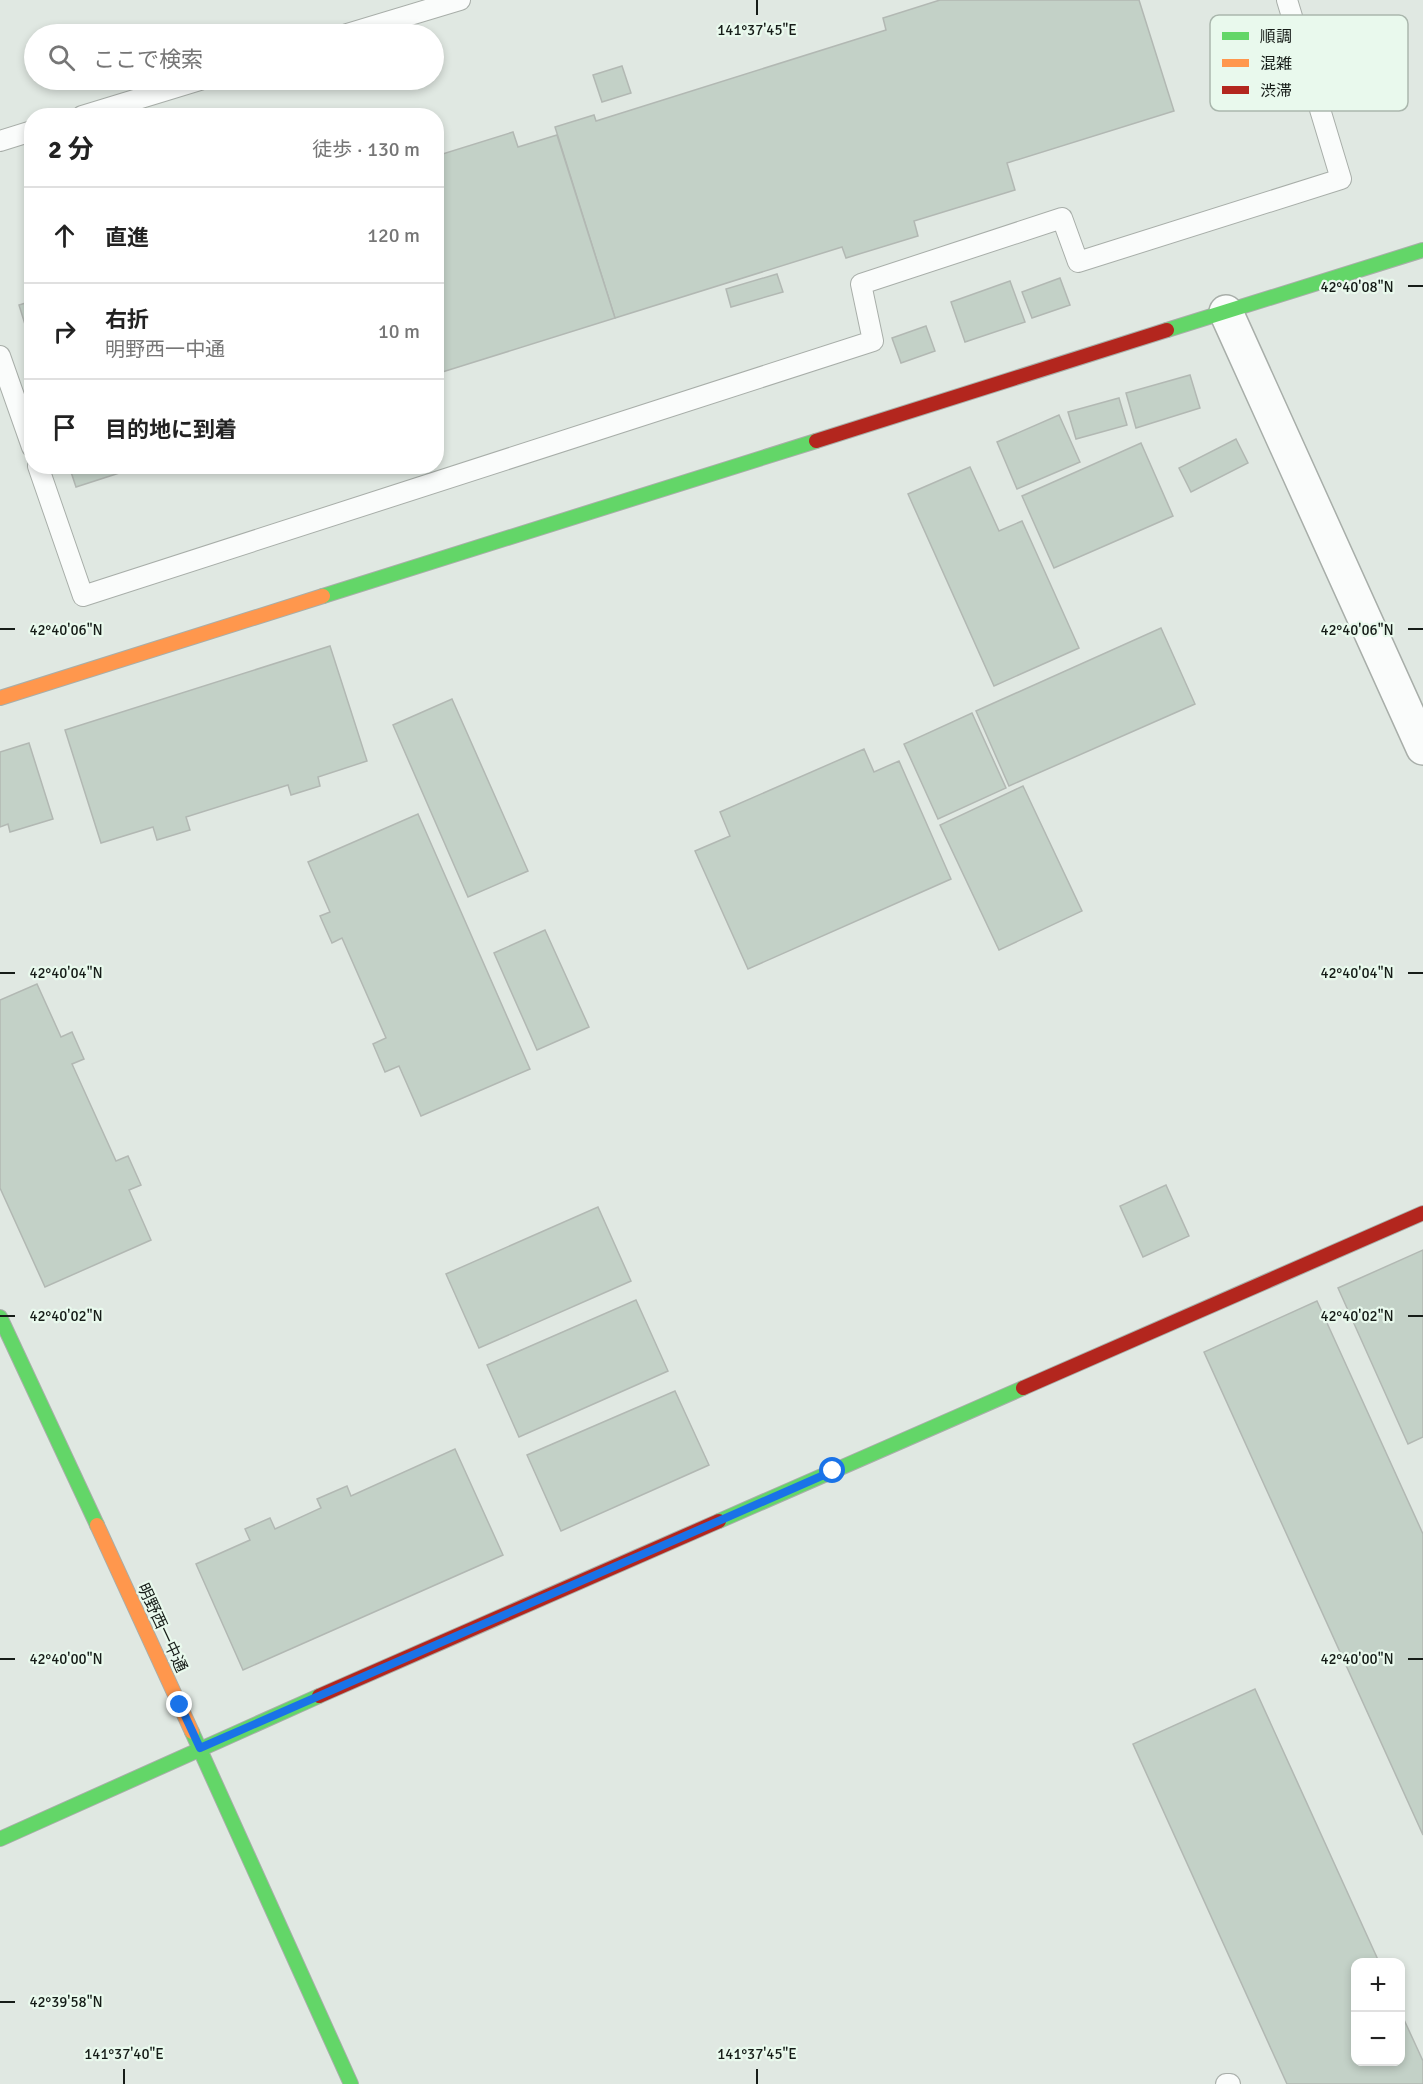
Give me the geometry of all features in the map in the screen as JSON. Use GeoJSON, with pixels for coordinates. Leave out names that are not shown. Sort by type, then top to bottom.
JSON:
{"type":"FeatureCollection","features":[{"type":"Feature","properties":{"kind":"street"},"geometry":{"type":"LineString","coordinates":[[0,698],[1423,250]]}},
{"type":"Feature","properties":{"kind":"street"},"geometry":{"type":"LineString","coordinates":[[1226,312],[1423,748]]}},
{"type":"Feature","properties":{"kind":"street"},"geometry":{"type":"LineString","coordinates":[[0,1839],[200,1748],[1423,1213]]}},
{"type":"Feature","properties":{"kind":"street","name":"明野西一中通"},"geometry":{"type":"LineString","coordinates":[[0,1317],[200,1748],[351,2084]]}},
{"type":"Feature","properties":{"kind":"lane"},"geometry":{"type":"LineString","coordinates":[[380,24],[460,0]]}},
{"type":"Feature","properties":{"kind":"lane"},"geometry":{"type":"LineString","coordinates":[[1287,0],[1292,15]]}},
{"type":"Feature","properties":{"kind":"lane"},"geometry":{"type":"LineString","coordinates":[[108,108],[167,90]]}},
{"type":"Feature","properties":{"kind":"lane"},"geometry":{"type":"LineString","coordinates":[[41,474],[83,596],[873,340],[861,284],[872,280],[1062,218],[1078,262],[1341,179],[1320,111]]}},
{"type":"Feature","properties":{"kind":"lane"},"geometry":{"type":"LineString","coordinates":[[0,141],[24,134]]}},
{"type":"Feature","properties":{"kind":"lane"},"geometry":{"type":"LineString","coordinates":[[0,357],[24,424]]}},
{"type":"Feature","properties":{"kind":"building"},"geometry":{"type":"Polygon","coordinates":[[[940,0],[1139,0],[1174,111],[1007,163],[1015,190],[914,221],[918,236],[846,258],[842,247],[615,318],[555,127],[594,115],[596,121],[886,30],[883,18],[940,0]]]}},
{"type":"Feature","properties":{"kind":"building"},"geometry":{"type":"Polygon","coordinates":[[[622,66],[631,93],[602,102],[593,75],[622,66]]]}},
{"type":"Feature","properties":{"kind":"building"},"geometry":{"type":"Polygon","coordinates":[[[513,132],[518,147],[557,135],[615,318],[444,371],[444,154],[513,132]]]}},
{"type":"Feature","properties":{"kind":"building"},"geometry":{"type":"Polygon","coordinates":[[[777,274],[783,292],[731,307],[726,289],[777,274]]]}},
{"type":"Feature","properties":{"kind":"building"},"geometry":{"type":"Polygon","coordinates":[[[1060,278],[1070,305],[1032,318],[1022,292],[1060,278]]]}},
{"type":"Feature","properties":{"kind":"building"},"geometry":{"type":"Polygon","coordinates":[[[1010,281],[1025,322],[965,342],[951,302],[1010,281]]]}},
{"type":"Feature","properties":{"kind":"building"},"geometry":{"type":"Polygon","coordinates":[[[24,303],[24,321],[19,305],[24,303]]]}},
{"type":"Feature","properties":{"kind":"building"},"geometry":{"type":"Polygon","coordinates":[[[926,326],[935,351],[901,363],[892,338],[926,326]]]}},
{"type":"Feature","properties":{"kind":"building"},"geometry":{"type":"Polygon","coordinates":[[[1190,375],[1200,408],[1136,428],[1126,393],[1190,375]]]}},
{"type":"Feature","properties":{"kind":"building"},"geometry":{"type":"Polygon","coordinates":[[[1119,398],[1127,425],[1076,439],[1068,412],[1119,398]]]}},
{"type":"Feature","properties":{"kind":"building"},"geometry":{"type":"Polygon","coordinates":[[[1059,415],[1080,462],[1017,489],[997,442],[1059,415]]]}},
{"type":"Feature","properties":{"kind":"building"},"geometry":{"type":"Polygon","coordinates":[[[1236,439],[1248,463],[1191,492],[1179,468],[1236,439]]]}},
{"type":"Feature","properties":{"kind":"building"},"geometry":{"type":"Polygon","coordinates":[[[1141,443],[1173,516],[1054,568],[1022,496],[1141,443]]]}},
{"type":"Feature","properties":{"kind":"building"},"geometry":{"type":"Polygon","coordinates":[[[970,467],[999,531],[1022,521],[1079,648],[994,686],[908,494],[970,467]]]}},
{"type":"Feature","properties":{"kind":"building"},"geometry":{"type":"Polygon","coordinates":[[[72,474],[116,474],[76,487],[72,474]]]}},
{"type":"Feature","properties":{"kind":"building"},"geometry":{"type":"Polygon","coordinates":[[[1161,628],[1195,704],[1009,786],[976,711],[1161,628]]]}},
{"type":"Feature","properties":{"kind":"building"},"geometry":{"type":"Polygon","coordinates":[[[330,646],[367,761],[318,777],[320,786],[291,795],[288,785],[186,817],[190,830],[157,840],[153,827],[101,843],[65,730],[330,646]]]}},
{"type":"Feature","properties":{"kind":"building"},"geometry":{"type":"Polygon","coordinates":[[[452,699],[528,871],[468,897],[393,725],[452,699]]]}},
{"type":"Feature","properties":{"kind":"building"},"geometry":{"type":"Polygon","coordinates":[[[972,713],[1006,788],[938,819],[904,744],[972,713]]]}},
{"type":"Feature","properties":{"kind":"building"},"geometry":{"type":"Polygon","coordinates":[[[29,743],[53,819],[10,832],[8,824],[0,827],[0,752],[29,743]]]}},
{"type":"Feature","properties":{"kind":"building"},"geometry":{"type":"Polygon","coordinates":[[[864,749],[874,772],[899,761],[951,879],[748,969],[695,851],[730,836],[720,812],[864,749]]]}},
{"type":"Feature","properties":{"kind":"building"},"geometry":{"type":"Polygon","coordinates":[[[1023,786],[1082,911],[999,950],[940,825],[1023,786]]]}},
{"type":"Feature","properties":{"kind":"building"},"geometry":{"type":"Polygon","coordinates":[[[418,814],[530,1069],[421,1116],[399,1066],[385,1072],[373,1044],[386,1038],[342,938],[332,943],[320,916],[330,912],[308,862],[418,814]]]}},
{"type":"Feature","properties":{"kind":"building"},"geometry":{"type":"Polygon","coordinates":[[[545,930],[589,1027],[537,1050],[494,953],[545,930]]]}},
{"type":"Feature","properties":{"kind":"building"},"geometry":{"type":"Polygon","coordinates":[[[37,984],[61,1037],[72,1032],[84,1059],[72,1064],[116,1161],[128,1156],[141,1185],[129,1190],[151,1240],[45,1287],[0,1188],[0,1000],[37,984]]]}},
{"type":"Feature","properties":{"kind":"building"},"geometry":{"type":"Polygon","coordinates":[[[1166,1185],[1189,1236],[1143,1257],[1120,1206],[1166,1185]]]}},
{"type":"Feature","properties":{"kind":"building"},"geometry":{"type":"Polygon","coordinates":[[[598,1207],[631,1281],[479,1348],[446,1274],[598,1207]]]}},
{"type":"Feature","properties":{"kind":"building"},"geometry":{"type":"Polygon","coordinates":[[[1423,1250],[1423,1437],[1408,1444],[1338,1288],[1423,1250]]]}},
{"type":"Feature","properties":{"kind":"building"},"geometry":{"type":"Polygon","coordinates":[[[636,1300],[668,1371],[519,1437],[487,1365],[636,1300]]]}},
{"type":"Feature","properties":{"kind":"building"},"geometry":{"type":"Polygon","coordinates":[[[1317,1301],[1423,1534],[1423,1835],[1204,1352],[1317,1301]]]}},
{"type":"Feature","properties":{"kind":"building"},"geometry":{"type":"Polygon","coordinates":[[[675,1391],[709,1465],[561,1531],[527,1455],[675,1391]]]}},
{"type":"Feature","properties":{"kind":"building"},"geometry":{"type":"Polygon","coordinates":[[[455,1449],[503,1555],[243,1670],[196,1564],[250,1540],[245,1529],[270,1518],[275,1529],[321,1508],[317,1499],[347,1486],[351,1496],[455,1449]]]}},
{"type":"Feature","properties":{"kind":"building"},"geometry":{"type":"Polygon","coordinates":[[[1255,1689],[1377,1958],[1351,1958],[1351,2066],[1405,2066],[1405,2022],[1423,2061],[1423,2084],[1287,2084],[1133,1744],[1255,1689]]]}},
{"type":"Feature","properties":{"kind":"traffic: fast"},"geometry":{"type":"LineString","coordinates":[[1167,330],[1423,250]]}},
{"type":"Feature","properties":{"kind":"traffic: fast"},"geometry":{"type":"LineString","coordinates":[[323,596],[816,441]]}},
{"type":"Feature","properties":{"kind":"traffic: fast"},"geometry":{"type":"LineString","coordinates":[[0,1317],[97,1525]]}},
{"type":"Feature","properties":{"kind":"traffic: fast"},"geometry":{"type":"LineString","coordinates":[[719,1521],[1023,1388]]}},
{"type":"Feature","properties":{"kind":"traffic: fast"},"geometry":{"type":"LineString","coordinates":[[0,1839],[319,1696]]}},
{"type":"Feature","properties":{"kind":"traffic: fast"},"geometry":{"type":"LineString","coordinates":[[192,1732],[351,2084]]}},
{"type":"Feature","properties":{"kind":"traffic: slow"},"geometry":{"type":"LineString","coordinates":[[0,698],[323,596]]}},
{"type":"Feature","properties":{"kind":"traffic: slow"},"geometry":{"type":"LineString","coordinates":[[97,1525],[192,1732]]}},
{"type":"Feature","properties":{"kind":"traffic: jam"},"geometry":{"type":"LineString","coordinates":[[816,441],[1167,330]]}},
{"type":"Feature","properties":{"kind":"traffic: jam"},"geometry":{"type":"LineString","coordinates":[[1023,1388],[1423,1213]]}},
{"type":"Feature","properties":{"kind":"traffic: jam"},"geometry":{"type":"LineString","coordinates":[[319,1696],[719,1521]]}},
{"type":"Feature","properties":{"kind":"route"},"geometry":{"type":"LineString","coordinates":[[180,1705],[200,1748],[833,1471]]}}]}
